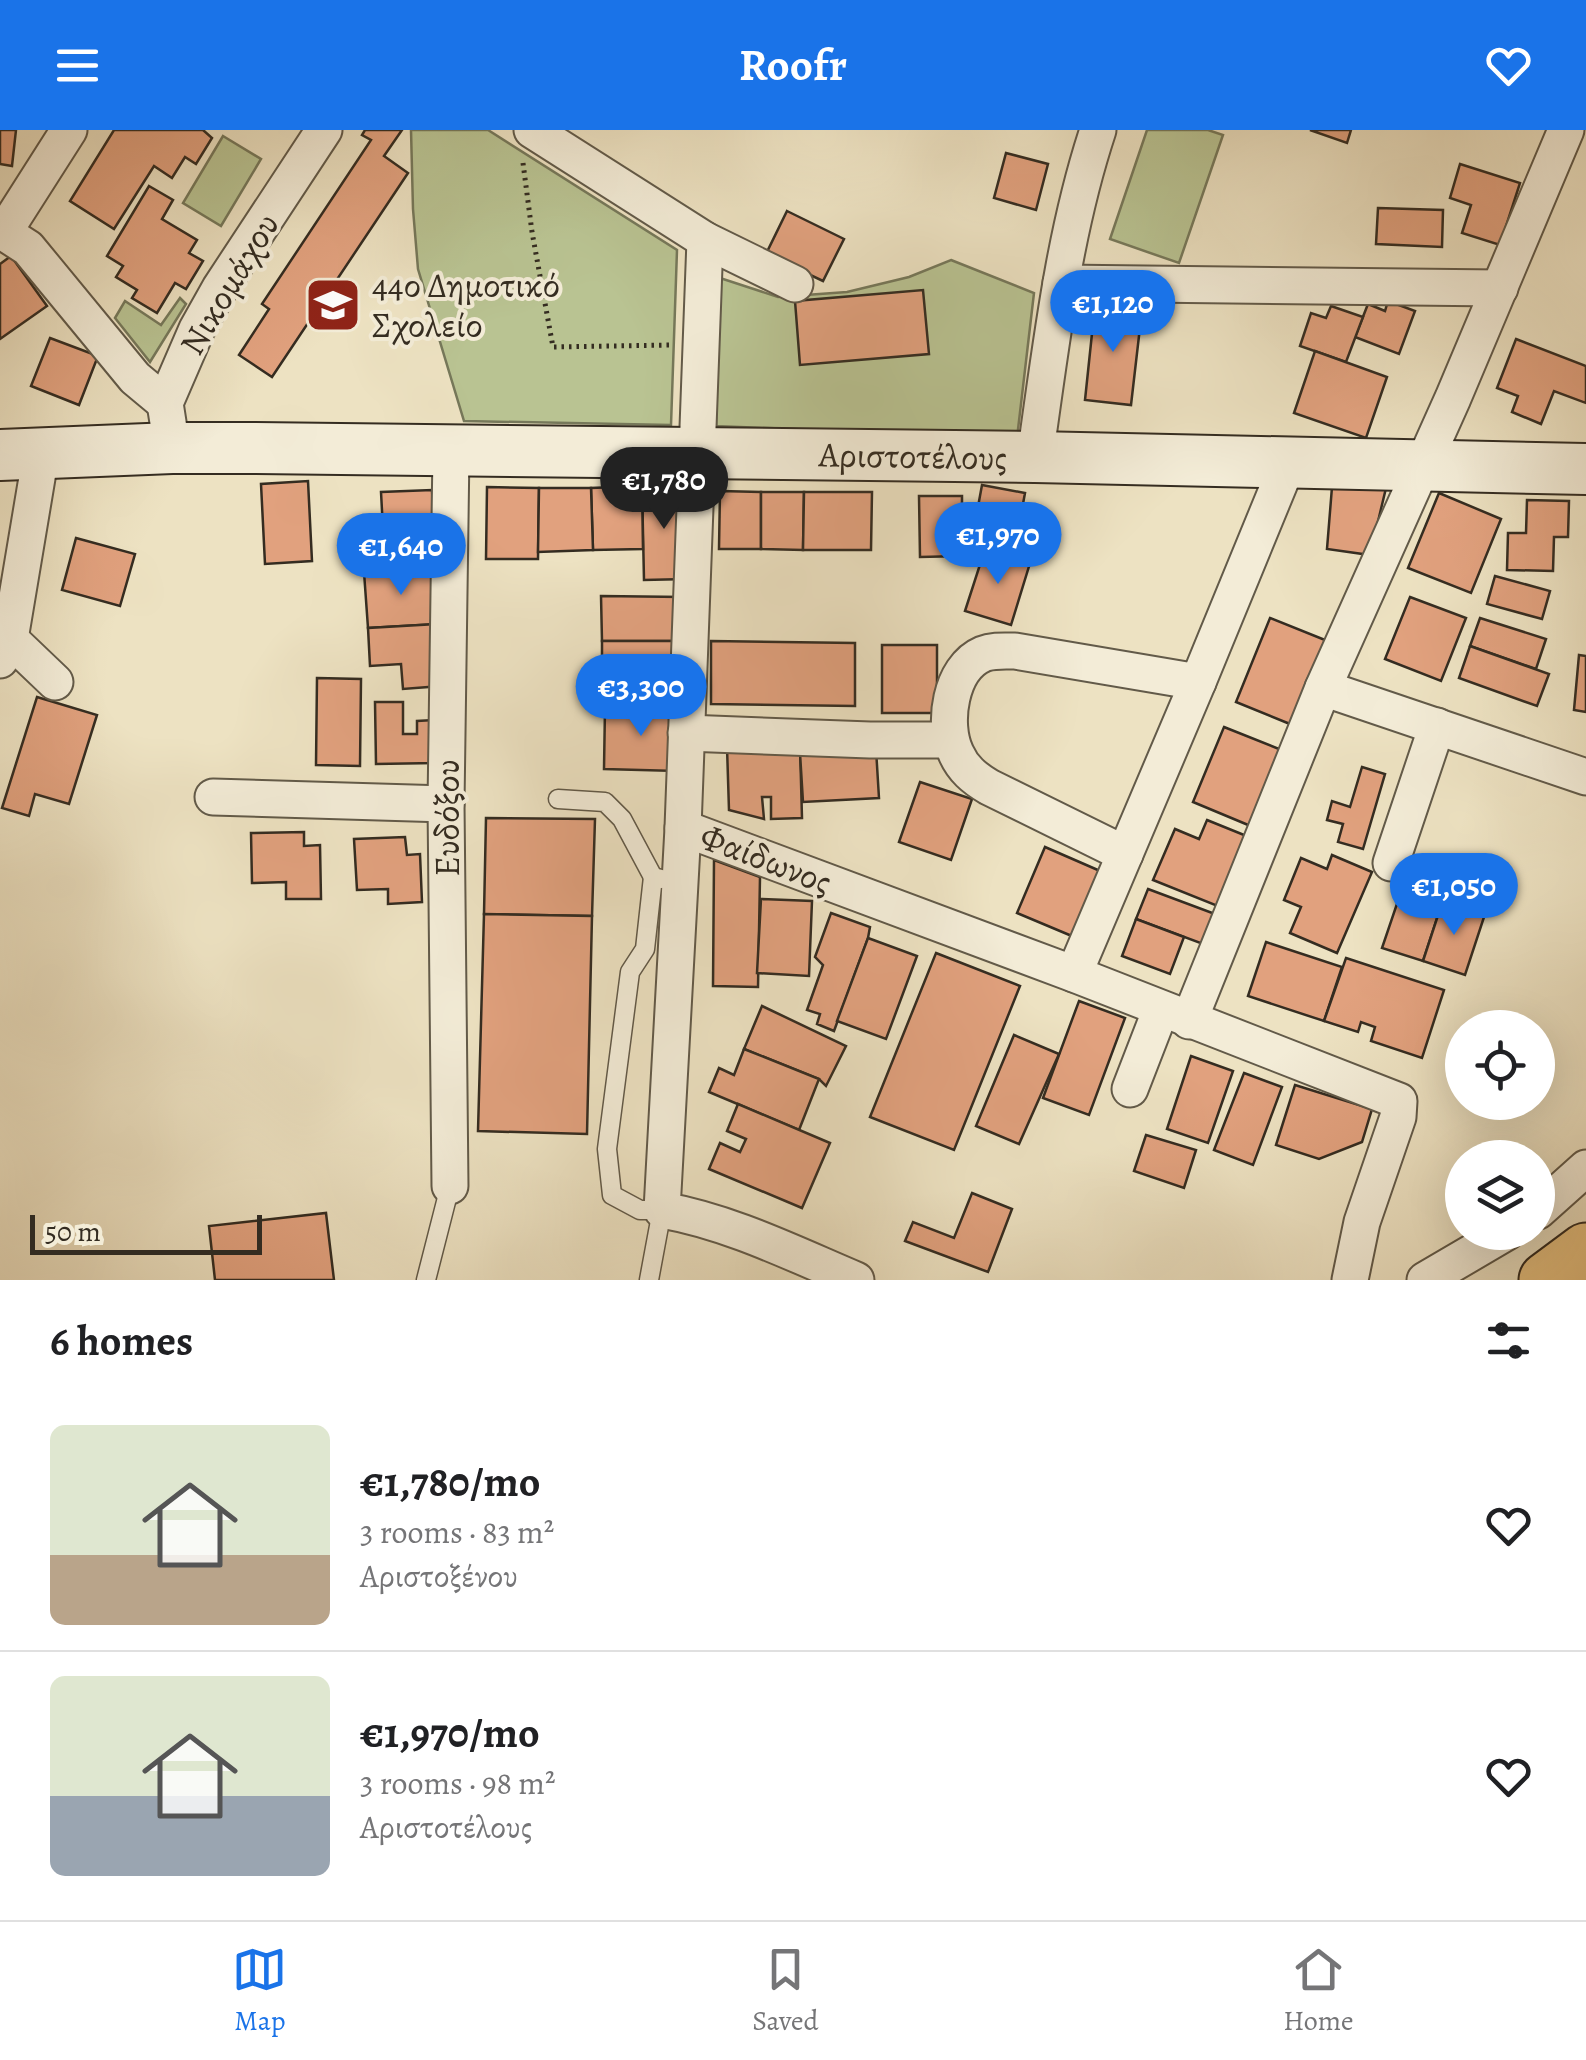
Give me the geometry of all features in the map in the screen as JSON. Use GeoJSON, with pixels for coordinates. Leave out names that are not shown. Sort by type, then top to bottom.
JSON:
{"type":"FeatureCollection","features":[{"type":"Feature","properties":{"kind":"highway"},"geometry":{"type":"LineString","coordinates":[[1547,1280],[1586,1251]]}},
{"type":"Feature","properties":{"kind":"main road","name":"Αριστοτέλους"},"geometry":{"type":"LineString","coordinates":[[20,454],[168,426],[451,451],[1586,468]]}},
{"type":"Feature","properties":{"kind":"street"},"geometry":{"type":"LineString","coordinates":[[69,130],[2,231],[28,248],[136,378],[168,426]]}},
{"type":"Feature","properties":{"kind":"street","name":"Νικομάχου"},"geometry":{"type":"LineString","coordinates":[[168,426],[197,329],[324,130]]}},
{"type":"Feature","properties":{"kind":"street"},"geometry":{"type":"LineString","coordinates":[[1035,457],[1074,210],[1098,130]]}},
{"type":"Feature","properties":{"kind":"street"},"geometry":{"type":"LineString","coordinates":[[1130,1089],[1175,1015],[1422,466],[1566,130]]}},
{"type":"Feature","properties":{"kind":"street"},"geometry":{"type":"LineString","coordinates":[[526,139],[705,240],[794,284]]}},
{"type":"Feature","properties":{"kind":"street"},"geometry":{"type":"LineString","coordinates":[[683,828],[705,240]]}},
{"type":"Feature","properties":{"kind":"street"},"geometry":{"type":"LineString","coordinates":[[1061,284],[1500,288]]}},
{"type":"Feature","properties":{"kind":"street","name":"Ευδόξου"},"geometry":{"type":"LineString","coordinates":[[450,1186],[446,804],[451,451]]}},
{"type":"Feature","properties":{"kind":"street"},"geometry":{"type":"LineString","coordinates":[[20,454],[5,650],[55,682]]}},
{"type":"Feature","properties":{"kind":"street"},"geometry":{"type":"LineString","coordinates":[[1074,974],[1288,463]]}},
{"type":"Feature","properties":{"kind":"street"},"geometry":{"type":"LineString","coordinates":[[1125,854],[978,780],[961,763],[951,740],[952,700],[958,681],[972,660],[990,652],[1015,651],[1198,682]]}},
{"type":"Feature","properties":{"kind":"street"},"geometry":{"type":"LineString","coordinates":[[1323,688],[1586,777]]}},
{"type":"Feature","properties":{"kind":"street"},"geometry":{"type":"LineString","coordinates":[[1390,863],[1438,726]]}},
{"type":"Feature","properties":{"kind":"street"},"geometry":{"type":"LineString","coordinates":[[686,733],[951,740]]}},
{"type":"Feature","properties":{"kind":"street"},"geometry":{"type":"LineString","coordinates":[[213,797],[446,804]]}},
{"type":"Feature","properties":{"kind":"street","name":"Φαίδωνος"},"geometry":{"type":"LineString","coordinates":[[662,1210],[667,881],[683,828],[1398,1100],[1398,1117],[1362,1222],[1350,1280]]}},
{"type":"Feature","properties":{"kind":"street"},"geometry":{"type":"LineString","coordinates":[[1555,1196],[1586,1168]]}},
{"type":"Feature","properties":{"kind":"street"},"geometry":{"type":"LineString","coordinates":[[662,1210],[704,1218],[856,1280]]}},
{"type":"Feature","properties":{"kind":"street"},"geometry":{"type":"LineString","coordinates":[[1425,1280],[1476,1250]]}},
{"type":"Feature","properties":{"kind":"lane"},"geometry":{"type":"LineString","coordinates":[[558,799],[605,802],[667,881],[645,949],[630,972],[608,1149],[612,1195],[640,1210],[662,1210],[649,1280]]}},
{"type":"Feature","properties":{"kind":"lane"},"geometry":{"type":"LineString","coordinates":[[426,1280],[450,1186]]}},
{"type":"Feature","properties":{"kind":"path"},"geometry":{"type":"LineString","coordinates":[[526,139],[532,232],[553,347],[701,344]]}},
{"type":"Feature","properties":{"kind":"green space"},"geometry":{"type":"Polygon","coordinates":[[[411,130],[488,130],[677,250],[671,425],[464,421],[418,269],[411,130]]]}},
{"type":"Feature","properties":{"kind":"green space"},"geometry":{"type":"Polygon","coordinates":[[[1147,130],[1208,130],[1223,135],[1179,263],[1110,239],[1147,130]]]}},
{"type":"Feature","properties":{"kind":"green space"},"geometry":{"type":"Polygon","coordinates":[[[223,136],[261,159],[221,226],[183,203],[223,136]]]}},
{"type":"Feature","properties":{"kind":"green space"},"geometry":{"type":"Polygon","coordinates":[[[951,260],[1034,293],[1017,438],[716,426],[717,277],[778,297],[847,292],[909,277],[951,260]]]}},
{"type":"Feature","properties":{"kind":"green space"},"geometry":{"type":"Polygon","coordinates":[[[180,298],[186,304],[150,362],[115,318],[125,301],[161,325],[180,298]]]}},
{"type":"Feature","properties":{"kind":"building"},"geometry":{"type":"Polygon","coordinates":[[[0,130],[16,130],[12,166],[0,164],[0,130]]]}},
{"type":"Feature","properties":{"kind":"building"},"geometry":{"type":"Polygon","coordinates":[[[114,130],[203,130],[212,138],[196,164],[185,157],[172,178],[154,166],[114,229],[70,201],[114,130]]]}},
{"type":"Feature","properties":{"kind":"building"},"geometry":{"type":"Polygon","coordinates":[[[365,130],[402,130],[384,156],[408,173],[272,377],[239,355],[269,309],[262,304],[371,140],[362,135],[365,130]]]}},
{"type":"Feature","properties":{"kind":"building"},"geometry":{"type":"Polygon","coordinates":[[[1310,130],[1351,130],[1347,143],[1310,130]]]}},
{"type":"Feature","properties":{"kind":"building"},"geometry":{"type":"Polygon","coordinates":[[[1006,153],[1048,164],[1036,210],[994,198],[1006,153]]]}},
{"type":"Feature","properties":{"kind":"building"},"geometry":{"type":"Polygon","coordinates":[[[1460,164],[1520,183],[1500,245],[1462,233],[1471,205],[1450,198],[1460,164]]]}},
{"type":"Feature","properties":{"kind":"building"},"geometry":{"type":"Polygon","coordinates":[[[149,186],[173,200],[162,219],[197,240],[189,253],[203,261],[186,289],[175,283],[157,313],[132,298],[137,290],[116,277],[123,266],[107,256],[149,186]]]}},
{"type":"Feature","properties":{"kind":"building"},"geometry":{"type":"Polygon","coordinates":[[[1378,208],[1443,210],[1442,247],[1376,244],[1378,208]]]}},
{"type":"Feature","properties":{"kind":"building"},"geometry":{"type":"Polygon","coordinates":[[[787,211],[844,239],[823,281],[766,254],[787,211]]]}},
{"type":"Feature","properties":{"kind":"building"},"geometry":{"type":"Polygon","coordinates":[[[11,256],[47,306],[0,339],[0,264],[11,256]]]}},
{"type":"Feature","properties":{"kind":"building"},"geometry":{"type":"Polygon","coordinates":[[[923,290],[929,354],[800,365],[795,301],[923,290]]]}},
{"type":"Feature","properties":{"kind":"building"},"geometry":{"type":"Polygon","coordinates":[[[1388,301],[1415,311],[1399,354],[1355,337],[1368,304],[1385,311],[1388,301]]]}},
{"type":"Feature","properties":{"kind":"building"},"geometry":{"type":"Polygon","coordinates":[[[1095,305],[1142,310],[1131,405],[1085,400],[1095,305]]]}},
{"type":"Feature","properties":{"kind":"building"},"geometry":{"type":"Polygon","coordinates":[[[1331,306],[1363,317],[1346,362],[1300,346],[1311,313],[1326,318],[1331,306]]]}},
{"type":"Feature","properties":{"kind":"building"},"geometry":{"type":"Polygon","coordinates":[[[50,338],[98,356],[79,405],[31,386],[50,338]]]}},
{"type":"Feature","properties":{"kind":"building"},"geometry":{"type":"Polygon","coordinates":[[[1516,339],[1586,366],[1586,403],[1554,391],[1541,424],[1512,412],[1518,396],[1497,388],[1516,339]]]}},
{"type":"Feature","properties":{"kind":"building"},"geometry":{"type":"Polygon","coordinates":[[[1315,351],[1387,377],[1366,438],[1294,413],[1315,351]]]}},
{"type":"Feature","properties":{"kind":"building"},"geometry":{"type":"Polygon","coordinates":[[[308,481],[312,561],[265,564],[261,484],[308,481]]]}},
{"type":"Feature","properties":{"kind":"building"},"geometry":{"type":"Polygon","coordinates":[[[685,485],[687,579],[644,580],[642,486],[685,485]]]}},
{"type":"Feature","properties":{"kind":"building"},"geometry":{"type":"Polygon","coordinates":[[[982,485],[1025,493],[1014,553],[971,545],[982,485]]]}},
{"type":"Feature","properties":{"kind":"building"},"geometry":{"type":"Polygon","coordinates":[[[642,486],[643,549],[593,550],[591,488],[642,486]]]}},
{"type":"Feature","properties":{"kind":"building"},"geometry":{"type":"Polygon","coordinates":[[[487,487],[539,488],[538,559],[486,559],[487,487]]]}},
{"type":"Feature","properties":{"kind":"building"},"geometry":{"type":"Polygon","coordinates":[[[1332,487],[1386,488],[1370,555],[1327,549],[1332,487]]]}},
{"type":"Feature","properties":{"kind":"building"},"geometry":{"type":"Polygon","coordinates":[[[539,488],[591,488],[593,550],[538,552],[539,488]]]}},
{"type":"Feature","properties":{"kind":"building"},"geometry":{"type":"Polygon","coordinates":[[[432,490],[435,547],[384,548],[381,492],[432,490]]]}},
{"type":"Feature","properties":{"kind":"building"},"geometry":{"type":"Polygon","coordinates":[[[720,491],[761,492],[761,549],[719,549],[720,491]]]}},
{"type":"Feature","properties":{"kind":"building"},"geometry":{"type":"Polygon","coordinates":[[[761,492],[804,492],[803,550],[761,549],[761,492]]]}},
{"type":"Feature","properties":{"kind":"building"},"geometry":{"type":"Polygon","coordinates":[[[804,492],[872,492],[871,550],[803,550],[804,492]]]}},
{"type":"Feature","properties":{"kind":"building"},"geometry":{"type":"Polygon","coordinates":[[[1439,493],[1501,519],[1471,593],[1408,568],[1439,493]]]}},
{"type":"Feature","properties":{"kind":"building"},"geometry":{"type":"Polygon","coordinates":[[[919,496],[962,496],[962,556],[920,557],[919,496]]]}},
{"type":"Feature","properties":{"kind":"building"},"geometry":{"type":"Polygon","coordinates":[[[1527,500],[1569,501],[1568,537],[1554,537],[1553,571],[1507,570],[1508,533],[1526,533],[1527,500]]]}},
{"type":"Feature","properties":{"kind":"building"},"geometry":{"type":"Polygon","coordinates":[[[76,538],[135,554],[120,606],[62,590],[76,538]]]}},
{"type":"Feature","properties":{"kind":"building"},"geometry":{"type":"Polygon","coordinates":[[[985,549],[1030,563],[1011,625],[965,611],[985,549]]]}},
{"type":"Feature","properties":{"kind":"building"},"geometry":{"type":"Polygon","coordinates":[[[435,569],[437,624],[368,628],[364,572],[435,569]]]}},
{"type":"Feature","properties":{"kind":"building"},"geometry":{"type":"Polygon","coordinates":[[[1495,576],[1550,591],[1542,619],[1487,604],[1495,576]]]}},
{"type":"Feature","properties":{"kind":"building"},"geometry":{"type":"Polygon","coordinates":[[[601,596],[683,597],[681,641],[602,641],[601,596]]]}},
{"type":"Feature","properties":{"kind":"building"},"geometry":{"type":"Polygon","coordinates":[[[1410,597],[1466,618],[1441,681],[1385,659],[1410,597]]]}},
{"type":"Feature","properties":{"kind":"building"},"geometry":{"type":"Polygon","coordinates":[[[1270,618],[1325,640],[1290,724],[1236,702],[1270,618]]]}},
{"type":"Feature","properties":{"kind":"building"},"geometry":{"type":"Polygon","coordinates":[[[1480,618],[1546,639],[1536,669],[1470,646],[1480,618]]]}},
{"type":"Feature","properties":{"kind":"building"},"geometry":{"type":"Polygon","coordinates":[[[437,624],[441,686],[403,689],[401,664],[370,666],[368,628],[437,624]]]}},
{"type":"Feature","properties":{"kind":"building"},"geometry":{"type":"Polygon","coordinates":[[[602,641],[681,641],[681,697],[602,697],[602,641]]]}},
{"type":"Feature","properties":{"kind":"building"},"geometry":{"type":"Polygon","coordinates":[[[711,641],[855,643],[855,706],[711,704],[711,641]]]}},
{"type":"Feature","properties":{"kind":"building"},"geometry":{"type":"Polygon","coordinates":[[[882,645],[937,645],[937,713],[882,713],[882,645]]]}},
{"type":"Feature","properties":{"kind":"building"},"geometry":{"type":"Polygon","coordinates":[[[1470,646],[1549,674],[1537,706],[1459,678],[1470,646]]]}},
{"type":"Feature","properties":{"kind":"building"},"geometry":{"type":"Polygon","coordinates":[[[1579,655],[1586,656],[1586,712],[1574,710],[1579,655]]]}},
{"type":"Feature","properties":{"kind":"building"},"geometry":{"type":"Polygon","coordinates":[[[317,678],[361,679],[360,766],[316,765],[317,678]]]}},
{"type":"Feature","properties":{"kind":"building"},"geometry":{"type":"Polygon","coordinates":[[[37,697],[97,715],[69,804],[35,794],[29,816],[2,808],[37,697]]]}},
{"type":"Feature","properties":{"kind":"building"},"geometry":{"type":"Polygon","coordinates":[[[375,702],[403,702],[403,734],[417,734],[417,721],[434,720],[435,763],[376,764],[375,702]]]}},
{"type":"Feature","properties":{"kind":"building"},"geometry":{"type":"Polygon","coordinates":[[[605,708],[678,709],[677,771],[604,769],[605,708]]]}},
{"type":"Feature","properties":{"kind":"building"},"geometry":{"type":"Polygon","coordinates":[[[1224,727],[1284,751],[1253,827],[1193,802],[1224,727]]]}},
{"type":"Feature","properties":{"kind":"building"},"geometry":{"type":"Polygon","coordinates":[[[800,745],[802,818],[771,819],[771,797],[762,797],[764,819],[729,810],[727,747],[800,745]]]}},
{"type":"Feature","properties":{"kind":"building"},"geometry":{"type":"Polygon","coordinates":[[[876,749],[879,798],[803,802],[800,753],[876,749]]]}},
{"type":"Feature","properties":{"kind":"building"},"geometry":{"type":"Polygon","coordinates":[[[1362,767],[1385,774],[1363,849],[1338,842],[1343,824],[1327,820],[1332,801],[1350,807],[1362,767]]]}},
{"type":"Feature","properties":{"kind":"building"},"geometry":{"type":"Polygon","coordinates":[[[920,782],[972,799],[951,860],[899,842],[920,782]]]}},
{"type":"Feature","properties":{"kind":"building"},"geometry":{"type":"Polygon","coordinates":[[[486,818],[595,819],[592,916],[484,914],[486,818]]]}},
{"type":"Feature","properties":{"kind":"building"},"geometry":{"type":"Polygon","coordinates":[[[1207,820],[1249,837],[1220,907],[1153,880],[1175,829],[1199,839],[1207,820]]]}},
{"type":"Feature","properties":{"kind":"building"},"geometry":{"type":"Polygon","coordinates":[[[304,832],[304,846],[320,845],[321,899],[286,899],[286,882],[252,883],[251,833],[304,832]]]}},
{"type":"Feature","properties":{"kind":"building"},"geometry":{"type":"Polygon","coordinates":[[[405,837],[407,855],[420,854],[422,902],[388,904],[388,889],[357,890],[354,839],[405,837]]]}},
{"type":"Feature","properties":{"kind":"building"},"geometry":{"type":"Polygon","coordinates":[[[1045,847],[1107,874],[1079,939],[1017,913],[1045,847]]]}},
{"type":"Feature","properties":{"kind":"building"},"geometry":{"type":"Polygon","coordinates":[[[1332,855],[1372,872],[1337,953],[1290,933],[1301,907],[1284,900],[1301,858],[1327,869],[1332,855]]]}},
{"type":"Feature","properties":{"kind":"building"},"geometry":{"type":"Polygon","coordinates":[[[714,860],[760,877],[758,987],[713,986],[714,860]]]}},
{"type":"Feature","properties":{"kind":"building"},"geometry":{"type":"Polygon","coordinates":[[[1403,886],[1443,900],[1423,961],[1382,948],[1403,886]]]}},
{"type":"Feature","properties":{"kind":"building"},"geometry":{"type":"Polygon","coordinates":[[[1148,889],[1215,914],[1203,944],[1136,919],[1148,889]]]}},
{"type":"Feature","properties":{"kind":"building"},"geometry":{"type":"Polygon","coordinates":[[[761,899],[812,901],[809,976],[757,973],[761,899]]]}},
{"type":"Feature","properties":{"kind":"building"},"geometry":{"type":"Polygon","coordinates":[[[1443,900],[1485,914],[1465,975],[1423,961],[1443,900]]]}},
{"type":"Feature","properties":{"kind":"building"},"geometry":{"type":"Polygon","coordinates":[[[831,913],[870,927],[834,1031],[817,1024],[820,1014],[807,1010],[823,965],[815,957],[831,913]]]}},
{"type":"Feature","properties":{"kind":"building"},"geometry":{"type":"Polygon","coordinates":[[[484,914],[592,916],[587,1134],[478,1131],[484,914]]]}},
{"type":"Feature","properties":{"kind":"building"},"geometry":{"type":"Polygon","coordinates":[[[1136,919],[1184,937],[1170,974],[1122,956],[1136,919]]]}},
{"type":"Feature","properties":{"kind":"building"},"geometry":{"type":"Polygon","coordinates":[[[868,938],[917,956],[886,1039],[837,1021],[868,938]]]}},
{"type":"Feature","properties":{"kind":"building"},"geometry":{"type":"Polygon","coordinates":[[[1266,942],[1342,967],[1324,1021],[1248,996],[1266,942]]]}},
{"type":"Feature","properties":{"kind":"building"},"geometry":{"type":"Polygon","coordinates":[[[936,953],[1020,986],[954,1150],[870,1117],[936,953]]]}},
{"type":"Feature","properties":{"kind":"building"},"geometry":{"type":"Polygon","coordinates":[[[1346,958],[1444,990],[1422,1058],[1371,1041],[1375,1027],[1361,1022],[1358,1032],[1324,1021],[1346,958]]]}},
{"type":"Feature","properties":{"kind":"building"},"geometry":{"type":"Polygon","coordinates":[[[1079,1001],[1125,1018],[1089,1115],[1043,1098],[1079,1001]]]}},
{"type":"Feature","properties":{"kind":"building"},"geometry":{"type":"Polygon","coordinates":[[[762,1006],[846,1046],[826,1086],[819,1079],[744,1049],[762,1006]]]}},
{"type":"Feature","properties":{"kind":"building"},"geometry":{"type":"Polygon","coordinates":[[[1014,1035],[1059,1054],[1019,1144],[976,1126],[1014,1035]]]}},
{"type":"Feature","properties":{"kind":"building"},"geometry":{"type":"Polygon","coordinates":[[[744,1049],[819,1079],[799,1130],[709,1092],[719,1068],[734,1075],[744,1049]]]}},
{"type":"Feature","properties":{"kind":"building"},"geometry":{"type":"Polygon","coordinates":[[[1191,1056],[1233,1071],[1208,1143],[1167,1129],[1191,1056]]]}},
{"type":"Feature","properties":{"kind":"building"},"geometry":{"type":"Polygon","coordinates":[[[1244,1073],[1282,1087],[1253,1165],[1214,1150],[1244,1073]]]}},
{"type":"Feature","properties":{"kind":"building"},"geometry":{"type":"Polygon","coordinates":[[[1295,1085],[1372,1109],[1362,1142],[1319,1159],[1276,1145],[1295,1085]]]}},
{"type":"Feature","properties":{"kind":"building"},"geometry":{"type":"Polygon","coordinates":[[[738,1104],[830,1143],[802,1208],[709,1169],[720,1143],[740,1152],[746,1139],[727,1131],[738,1104]]]}},
{"type":"Feature","properties":{"kind":"building"},"geometry":{"type":"Polygon","coordinates":[[[1146,1135],[1196,1150],[1184,1188],[1134,1171],[1146,1135]]]}},
{"type":"Feature","properties":{"kind":"building"},"geometry":{"type":"Polygon","coordinates":[[[972,1193],[1012,1209],[988,1272],[905,1241],[913,1222],[954,1238],[972,1193]]]}},
{"type":"Feature","properties":{"kind":"building"},"geometry":{"type":"Polygon","coordinates":[[[326,1213],[334,1280],[215,1280],[209,1226],[326,1213]]]}},
{"type":"Feature","properties":{"kind":"place","name":"44ο Δημοτικό Σχολείο"},"geometry":{"type":"Point","coordinates":[333,305]}}]}
